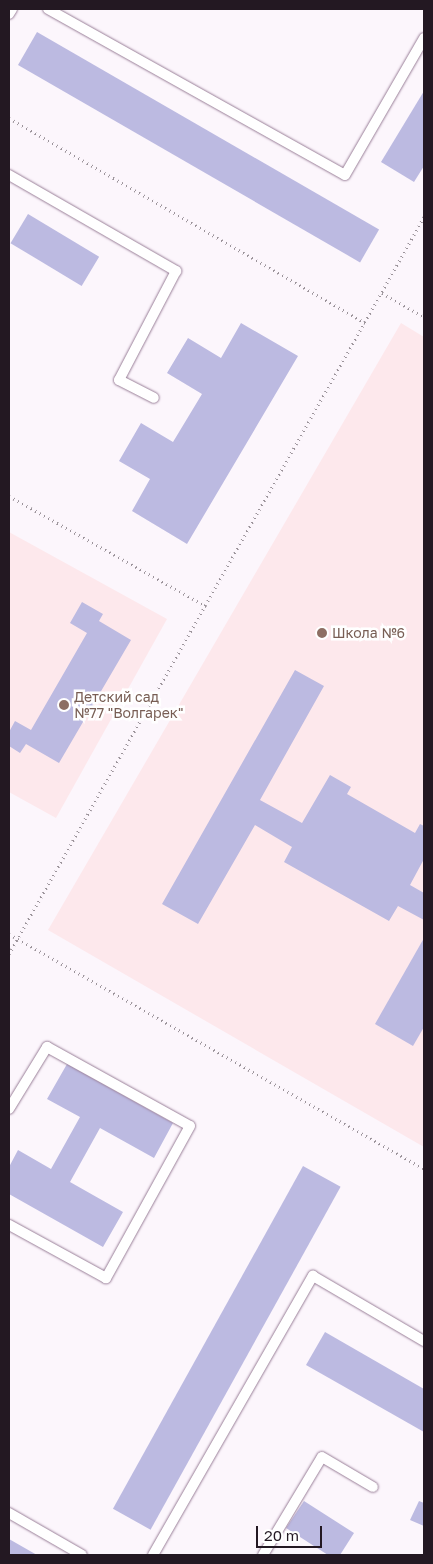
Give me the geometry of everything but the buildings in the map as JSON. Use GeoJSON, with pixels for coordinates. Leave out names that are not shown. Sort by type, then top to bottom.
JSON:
{"type":"FeatureCollection","features":[{"type":"Feature","properties":{"kind":"lane"},"geometry":{"type":"LineString","coordinates":[[9,14],[12,9]]}},
{"type":"Feature","properties":{"kind":"lane"},"geometry":{"type":"LineString","coordinates":[[48,9],[345,175],[424,38]]}},
{"type":"Feature","properties":{"kind":"lane"},"geometry":{"type":"LineString","coordinates":[[9,174],[176,271],[120,380],[154,398]]}},
{"type":"Feature","properties":{"kind":"lane"},"geometry":{"type":"LineString","coordinates":[[9,1109],[47,1047],[190,1126],[106,1278],[9,1225]]}},
{"type":"Feature","properties":{"kind":"lane"},"geometry":{"type":"LineString","coordinates":[[153,1555],[313,1276],[424,1341]]}},
{"type":"Feature","properties":{"kind":"lane"},"geometry":{"type":"LineString","coordinates":[[263,1555],[322,1457],[373,1487]]}},
{"type":"Feature","properties":{"kind":"lane"},"geometry":{"type":"LineString","coordinates":[[9,1512],[82,1555]]}},
{"type":"Feature","properties":{"kind":"path"},"geometry":{"type":"LineString","coordinates":[[9,118],[365,323]]}},
{"type":"Feature","properties":{"kind":"path"},"geometry":{"type":"LineString","coordinates":[[9,954],[424,217]]}},
{"type":"Feature","properties":{"kind":"path"},"geometry":{"type":"LineString","coordinates":[[382,293],[424,317]]}},
{"type":"Feature","properties":{"kind":"path"},"geometry":{"type":"LineString","coordinates":[[9,496],[206,606]]}},
{"type":"Feature","properties":{"kind":"path"},"geometry":{"type":"LineString","coordinates":[[9,934],[424,1169]]}},
{"type":"Feature","properties":{"kind":"shaded area","name":"Школа №6"},"geometry":{"type":"Polygon","coordinates":[[[401,323],[424,337],[424,1147],[48,930],[401,323]]]}},
{"type":"Feature","properties":{"kind":"shaded area","name":"Детский сад №77 \"Волгарек\""},"geometry":{"type":"Polygon","coordinates":[[[9,532],[167,619],[56,818],[9,792],[9,532]]]}},
{"type":"Feature","properties":{"kind":"place","name":"Школа №6"},"geometry":{"type":"Point","coordinates":[322,633]}},
{"type":"Feature","properties":{"kind":"place","name":"Детский сад №77 \"Волгарек\""},"geometry":{"type":"Point","coordinates":[64,705]}}]}
